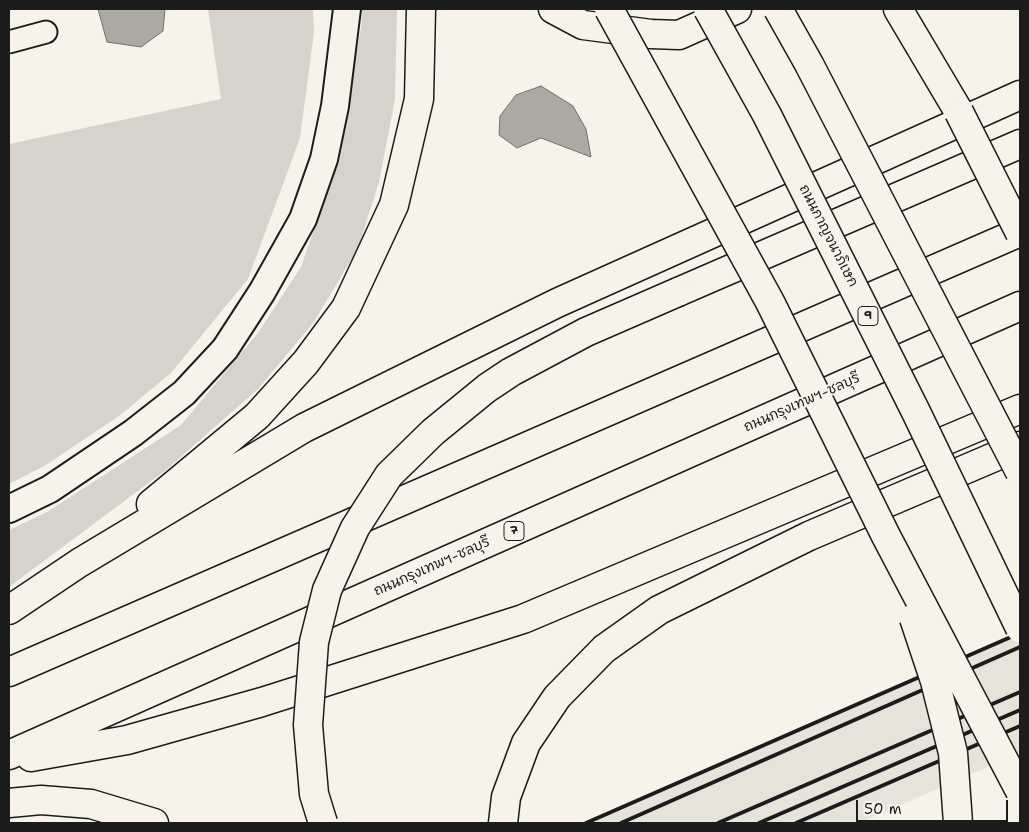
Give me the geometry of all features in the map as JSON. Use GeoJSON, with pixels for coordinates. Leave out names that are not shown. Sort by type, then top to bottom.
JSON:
{"type":"FeatureCollection","features":[{"type":"Feature","properties":{"kind":"highway"},"geometry":{"type":"LineString","coordinates":[[78,563],[258,416],[306,362],[346,308],[394,205],[419,99],[421,9]]}},
{"type":"Feature","properties":{"kind":"highway"},"geometry":{"type":"LineString","coordinates":[[553,9],[583,25],[651,34],[679,35],[737,9]]}},
{"type":"Feature","properties":{"kind":"highway"},"geometry":{"type":"LineString","coordinates":[[609,9],[770,302],[886,536],[1020,791]]}},
{"type":"Feature","properties":{"kind":"highway","name":"ถนนกาญจนาภิเษก"},"geometry":{"type":"LineString","coordinates":[[708,9],[767,116],[916,412],[1020,628]]}},
{"type":"Feature","properties":{"kind":"highway"},"geometry":{"type":"LineString","coordinates":[[778,9],[809,64],[1020,472]]}},
{"type":"Feature","properties":{"kind":"highway"},"geometry":{"type":"LineString","coordinates":[[898,9],[960,112]]}},
{"type":"Feature","properties":{"kind":"highway"},"geometry":{"type":"LineString","coordinates":[[9,672],[1020,233],[912,9]]}},
{"type":"Feature","properties":{"kind":"highway"},"geometry":{"type":"LineString","coordinates":[[9,610],[78,563],[304,428],[557,303],[1020,95]]}},
{"type":"Feature","properties":{"kind":"highway"},"geometry":{"type":"LineString","coordinates":[[323,823],[314,794],[308,725],[314,642],[327,590],[355,528],[390,476],[433,432],[486,388],[511,372],[586,332],[1020,144]]}},
{"type":"Feature","properties":{"kind":"highway","name":"ถนนกรุงเทพฯ-ชลบุรี"},"geometry":{"type":"LineString","coordinates":[[9,755],[1020,306]]}},
{"type":"Feature","properties":{"kind":"highway"},"geometry":{"type":"LineString","coordinates":[[9,761],[127,740],[262,702],[523,619],[1020,409]]}},
{"type":"Feature","properties":{"kind":"highway"},"geometry":{"type":"LineString","coordinates":[[503,823],[506,797],[526,744],[557,697],[604,649],[659,610],[809,536],[1020,446]]}},
{"type":"Feature","properties":{"kind":"highway"},"geometry":{"type":"LineString","coordinates":[[886,536],[936,680],[953,753],[958,823]]}},
{"type":"Feature","properties":{"kind":"highway"},"geometry":{"type":"LineString","coordinates":[[9,803],[41,800],[90,804],[154,823]]}},
{"type":"Feature","properties":{"kind":"main road"},"geometry":{"type":"LineString","coordinates":[[9,509],[50,489],[133,433],[184,392],[225,349],[262,292],[303,219],[324,159],[335,106],[347,9]]}},
{"type":"Feature","properties":{"kind":"street"},"geometry":{"type":"LineString","coordinates":[[9,42],[46,32]]}},
{"type":"Feature","properties":{"kind":"shaded area"},"geometry":{"type":"Polygon","coordinates":[[[98,9],[165,9],[163,31],[141,47],[107,42],[98,9]]]}},
{"type":"Feature","properties":{"kind":"shaded area"},"geometry":{"type":"Polygon","coordinates":[[[208,9],[313,9],[314,32],[300,138],[248,279],[171,373],[119,416],[46,465],[9,484],[9,144],[221,99],[208,9]]]}},
{"type":"Feature","properties":{"kind":"shaded area"},"geometry":{"type":"Polygon","coordinates":[[[362,9],[397,9],[395,99],[379,182],[358,248],[314,322],[258,389],[166,470],[9,587],[9,530],[47,512],[181,425],[258,333],[301,267],[339,157],[362,22],[362,9]]]}},
{"type":"Feature","properties":{"kind":"shaded area"},"geometry":{"type":"Polygon","coordinates":[[[541,86],[573,106],[586,129],[591,157],[541,138],[517,148],[499,135],[500,116],[516,95],[541,86]]]}},
{"type":"Feature","properties":{"kind":"shaded area"},"geometry":{"type":"Polygon","coordinates":[[[1020,633],[1020,753],[859,823],[588,823],[1020,633]]]}},
{"type":"Feature","properties":{"kind":"railway"},"geometry":{"type":"LineString","coordinates":[[586,823],[1020,633]]}},
{"type":"Feature","properties":{"kind":"railway"},"geometry":{"type":"LineString","coordinates":[[621,823],[1020,647]]}},
{"type":"Feature","properties":{"kind":"railway"},"geometry":{"type":"LineString","coordinates":[[718,823],[1020,692]]}},
{"type":"Feature","properties":{"kind":"railway"},"geometry":{"type":"LineString","coordinates":[[759,823],[1020,710]]}},
{"type":"Feature","properties":{"kind":"railway"},"geometry":{"type":"LineString","coordinates":[[796,823],[1020,726]]}}]}
